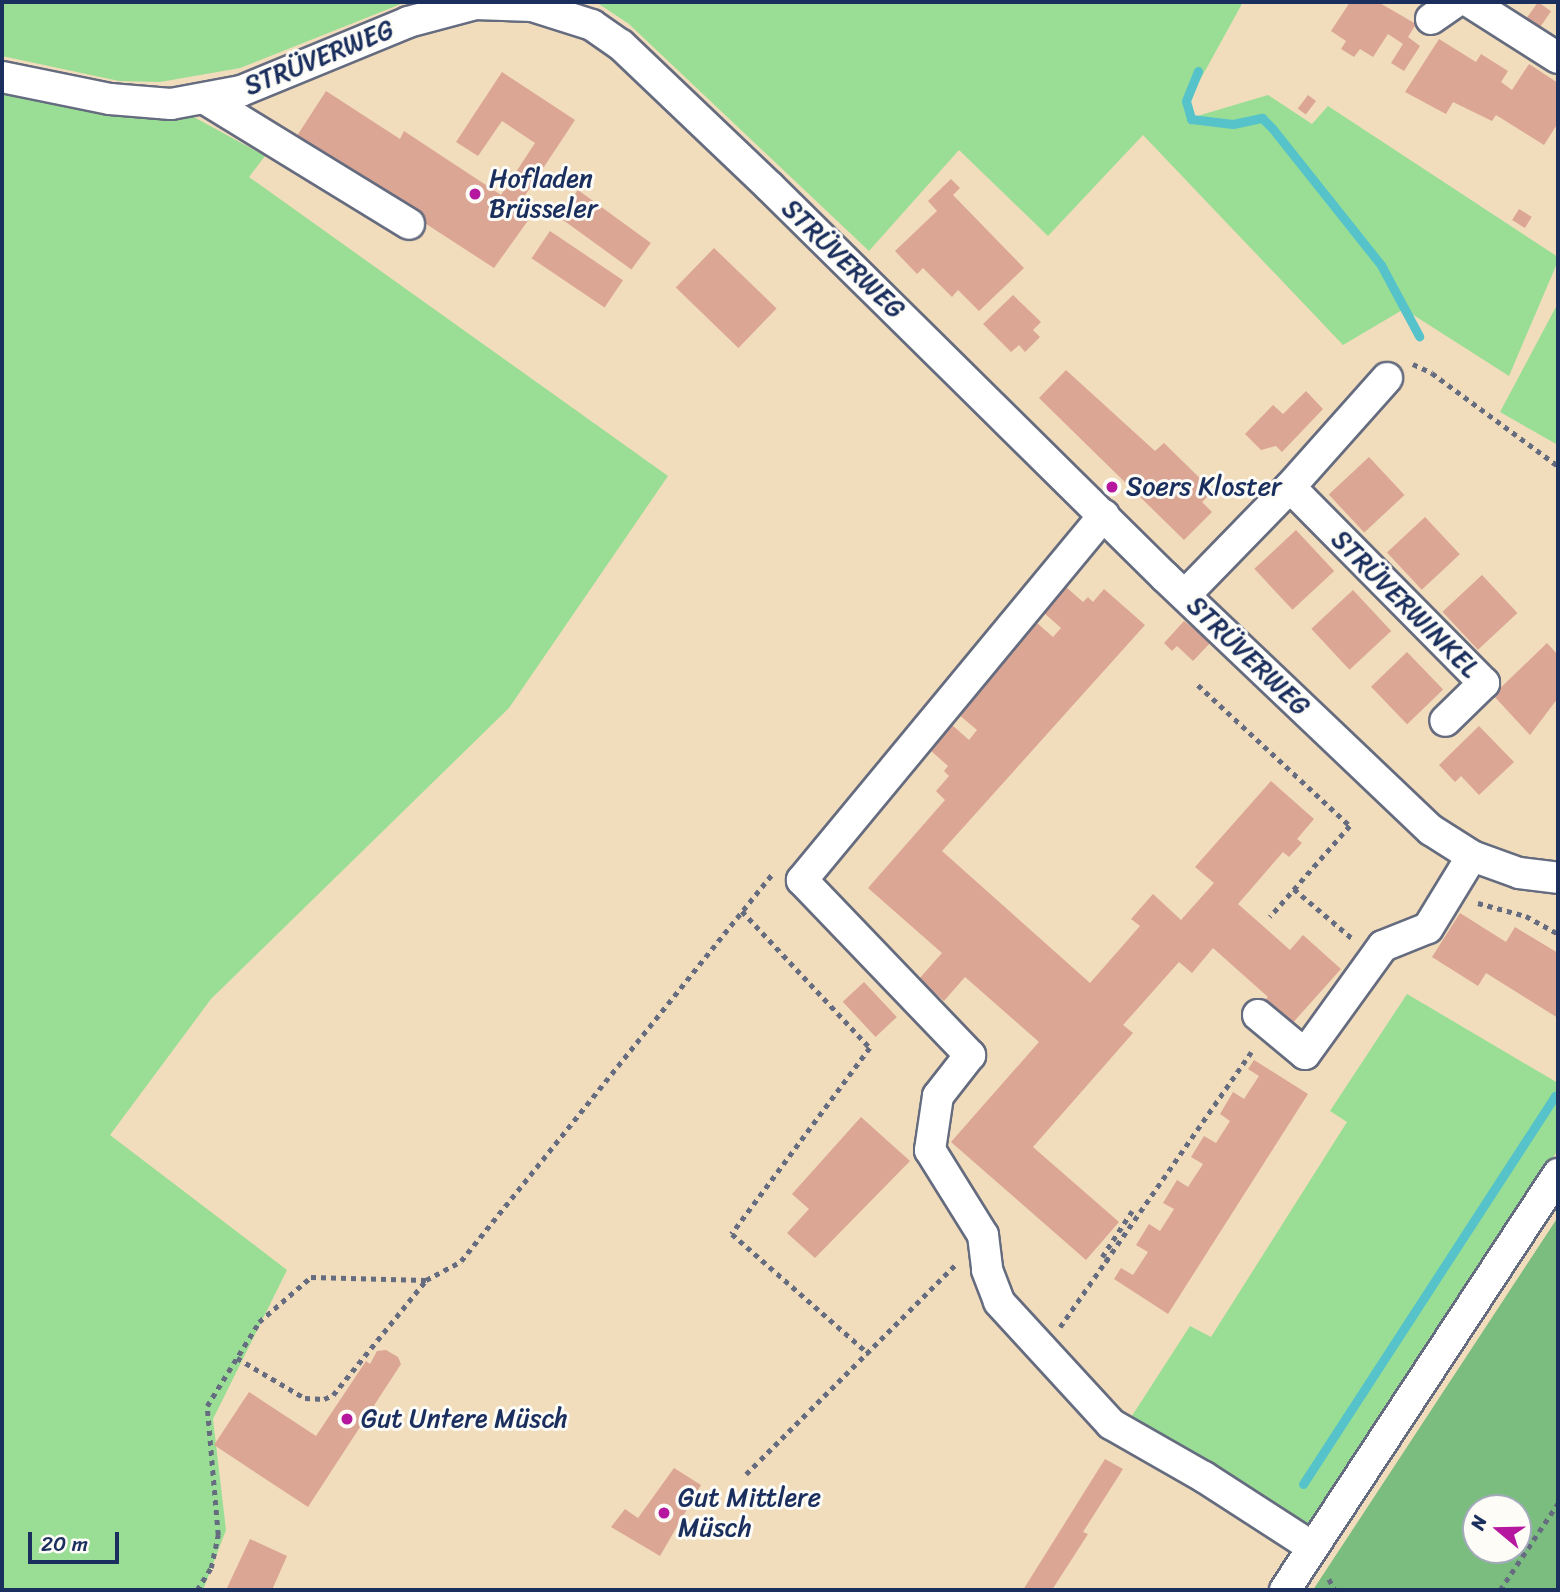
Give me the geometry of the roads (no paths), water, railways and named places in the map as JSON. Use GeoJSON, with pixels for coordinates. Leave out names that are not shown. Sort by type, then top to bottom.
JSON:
{"type":"FeatureCollection","features":[{"type":"Feature","properties":{"kind":"street"},"geometry":{"type":"LineString","coordinates":[[1431,19],[1455,2]]}},
{"type":"Feature","properties":{"kind":"street"},"geometry":{"type":"LineString","coordinates":[[1470,2],[1558,58]]}},
{"type":"Feature","properties":{"kind":"street","name":"STRÜVERWEG"},"geometry":{"type":"LineString","coordinates":[[2,77],[110,99],[171,104],[207,100],[273,79],[408,22],[455,8],[532,6],[592,24],[621,45],[671,92],[1185,595],[1431,830],[1472,856],[1519,873],[1558,878]]}},
{"type":"Feature","properties":{"kind":"street"},"geometry":{"type":"LineString","coordinates":[[207,100],[409,224]]}},
{"type":"Feature","properties":{"kind":"street"},"geometry":{"type":"LineString","coordinates":[[1185,595],[1290,487],[1387,378]]}},
{"type":"Feature","properties":{"kind":"street","name":"STRÜVERWINKEL"},"geometry":{"type":"LineString","coordinates":[[1290,487],[1483,683],[1445,721]]}},
{"type":"Feature","properties":{"kind":"street"},"geometry":{"type":"LineString","coordinates":[[1104,515],[802,880],[970,1055],[937,1097],[930,1150],[983,1235],[987,1270],[999,1302],[1042,1352],[1111,1424],[1204,1477],[1312,1547]]}},
{"type":"Feature","properties":{"kind":"street"},"geometry":{"type":"LineString","coordinates":[[1258,1015],[1305,1054],[1383,946],[1428,928],[1472,856]]}},
{"type":"Feature","properties":{"kind":"street"},"geometry":{"type":"LineString","coordinates":[[1285,1590],[1558,1174]]}},
{"type":"Feature","properties":{"kind":"waterway"},"geometry":{"type":"LineString","coordinates":[[1198,71],[1186,101],[1191,119],[1233,124],[1262,118],[1381,265],[1419,336]]}},
{"type":"Feature","properties":{"kind":"waterway"},"geometry":{"type":"LineString","coordinates":[[1303,1484],[1555,1096]]}},
{"type":"Feature","properties":{"kind":"place","name":"Hofladen Brüsseler"},"geometry":{"type":"Point","coordinates":[475,194]}},
{"type":"Feature","properties":{"kind":"place","name":"Soers Kloster"},"geometry":{"type":"Point","coordinates":[1112,487]}},
{"type":"Feature","properties":{"kind":"place","name":"Gut Untere Müsch"},"geometry":{"type":"Point","coordinates":[347,1419]}},
{"type":"Feature","properties":{"kind":"place","name":"Gut Mittlere Müsch"},"geometry":{"type":"Point","coordinates":[664,1513]}}]}
